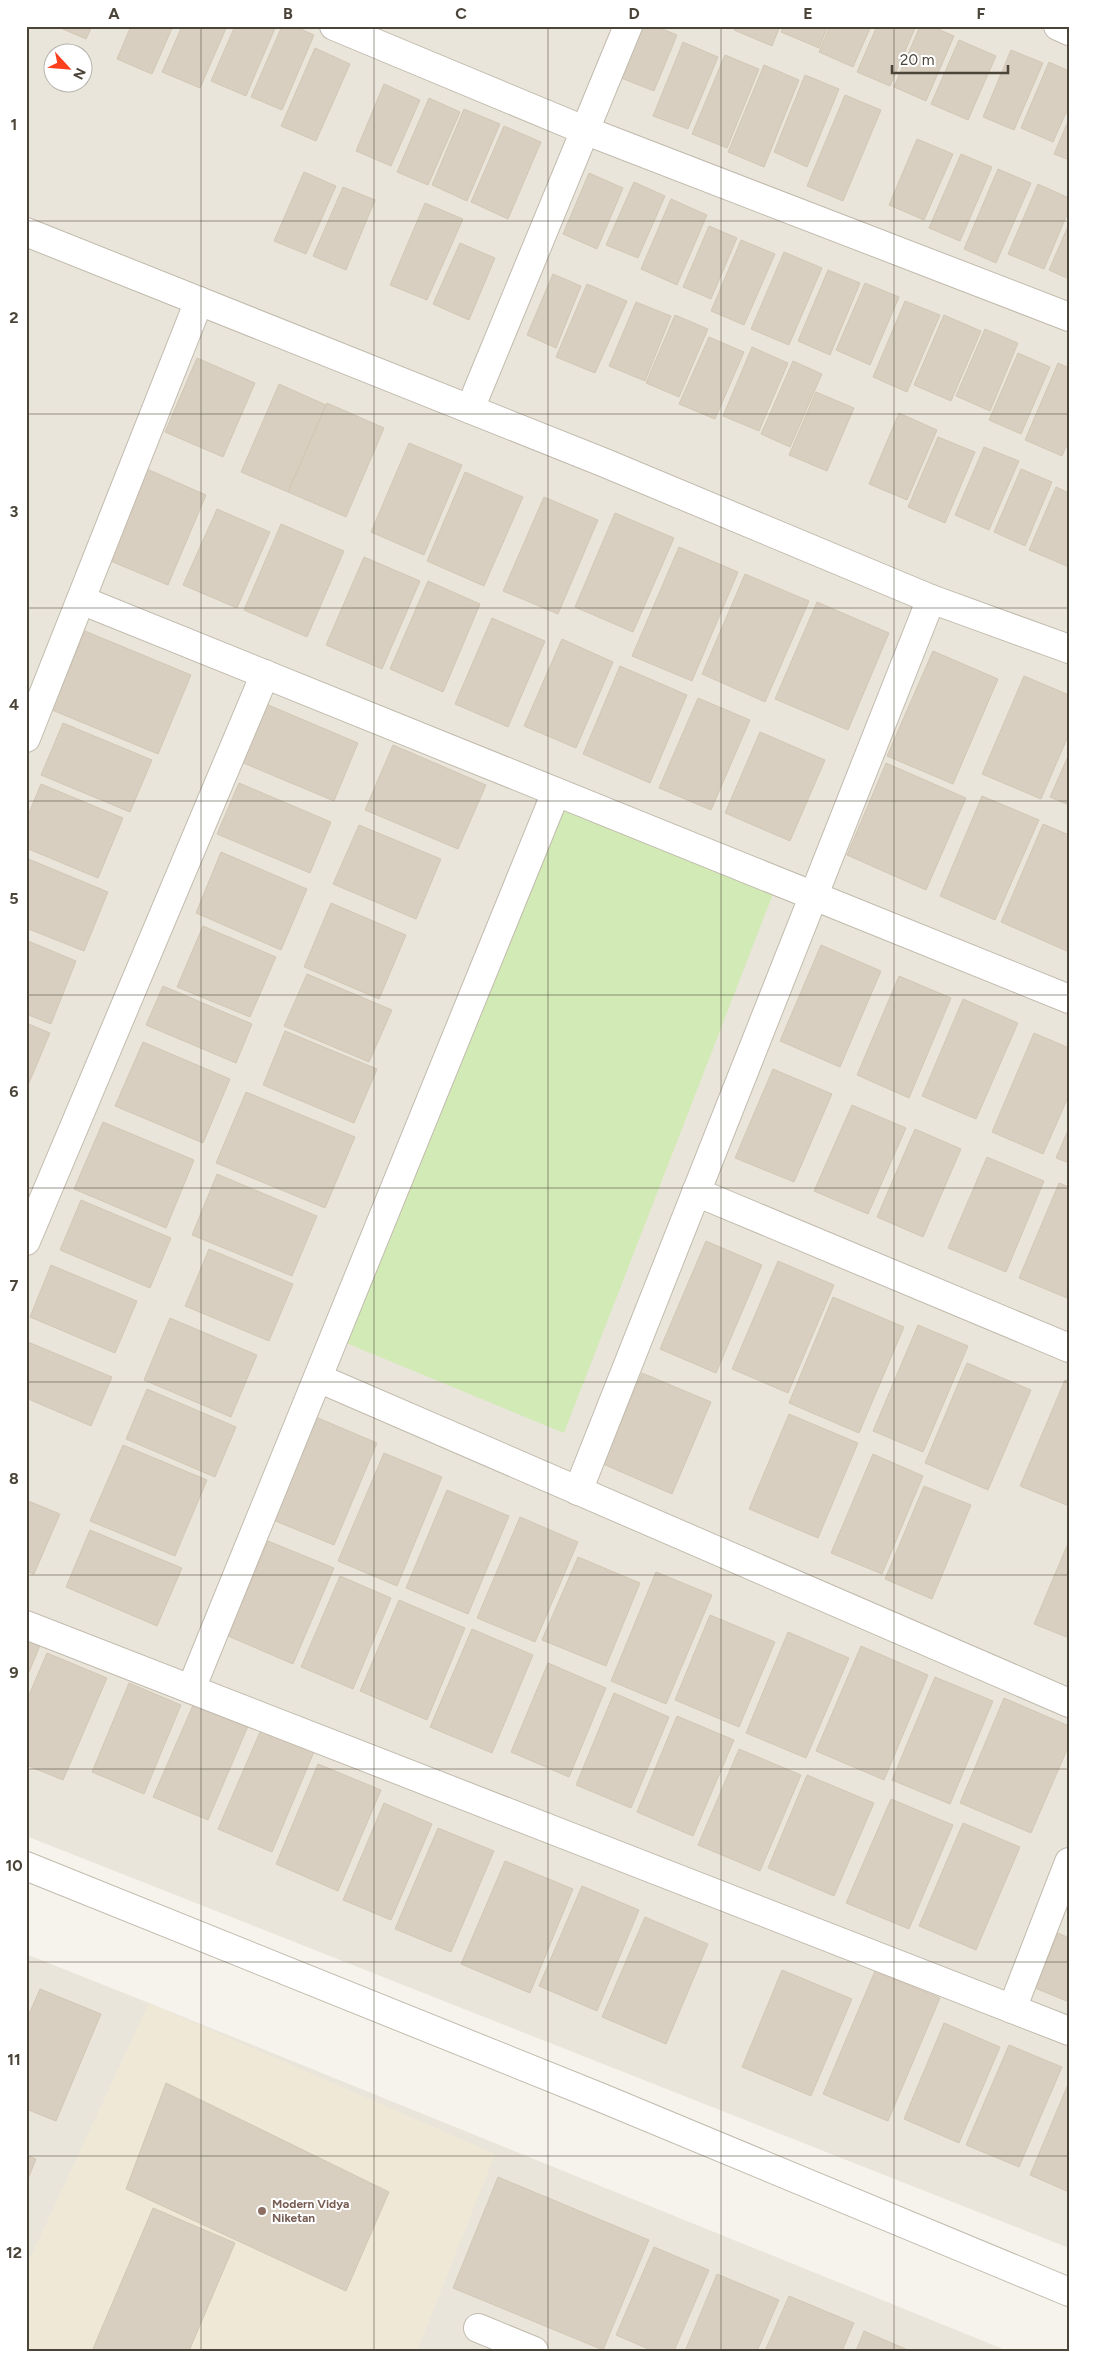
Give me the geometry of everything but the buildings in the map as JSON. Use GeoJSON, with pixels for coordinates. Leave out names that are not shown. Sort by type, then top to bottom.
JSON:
{"type":"FeatureCollection","features":[{"type":"Feature","properties":{"kind":"street"},"geometry":{"type":"LineString","coordinates":[[334,26],[584,130],[1069,317]]}},
{"type":"Feature","properties":{"kind":"street"},"geometry":{"type":"LineString","coordinates":[[470,409],[628,26]]}},
{"type":"Feature","properties":{"kind":"street"},"geometry":{"type":"LineString","coordinates":[[1058,26],[1069,30]]}},
{"type":"Feature","properties":{"kind":"street"},"geometry":{"type":"LineString","coordinates":[[26,232],[606,463],[931,599],[1069,650]]}},
{"type":"Feature","properties":{"kind":"street"},"geometry":{"type":"LineString","coordinates":[[26,738],[199,301]]}},
{"type":"Feature","properties":{"kind":"street"},"geometry":{"type":"LineString","coordinates":[[578,1491],[931,599]]}},
{"type":"Feature","properties":{"kind":"street"},"geometry":{"type":"LineString","coordinates":[[81,600],[1069,999]]}},
{"type":"Feature","properties":{"kind":"street"},"geometry":{"type":"LineString","coordinates":[[26,1241],[265,674]]}},
{"type":"Feature","properties":{"kind":"street"},"geometry":{"type":"LineString","coordinates":[[191,1689],[556,792]]}},
{"type":"Feature","properties":{"kind":"street"},"geometry":{"type":"LineString","coordinates":[[696,1192],[1069,1348]]}},
{"type":"Feature","properties":{"kind":"street"},"geometry":{"type":"LineString","coordinates":[[318,1378],[1069,1703]]}},
{"type":"Feature","properties":{"kind":"street"},"geometry":{"type":"LineString","coordinates":[[26,1625],[1069,2031]]}},
{"type":"Feature","properties":{"kind":"street"},"geometry":{"type":"LineString","coordinates":[[1012,2009],[1069,1862]]}},
{"type":"Feature","properties":{"kind":"street"},"geometry":{"type":"LineString","coordinates":[[26,1866],[602,2098],[1069,2292]]}},
{"type":"Feature","properties":{"kind":"street"},"geometry":{"type":"LineString","coordinates":[[478,2328],[534,2351]]}},
{"type":"Feature","properties":{"kind":"shaded area"},"geometry":{"type":"Polygon","coordinates":[[[26,26],[1069,26],[1069,2248],[26,1836],[26,26]]]}},
{"type":"Feature","properties":{"kind":"shaded area"},"geometry":{"type":"Polygon","coordinates":[[[26,1954],[149,2003],[1008,2351],[26,2351],[26,1954]]]}},
{"type":"Feature","properties":{"kind":"shaded area","name":"Modern Vidya Niketan"},"geometry":{"type":"Polygon","coordinates":[[[149,2003],[495,2154],[417,2351],[26,2351],[26,2267],[149,2003]]]}},
{"type":"Feature","properties":{"kind":"green space"},"geometry":{"type":"Polygon","coordinates":[[[558,807],[773,894],[564,1433],[346,1343],[558,807]]]}},
{"type":"Feature","properties":{"kind":"place","name":"Modern Vidya Niketan"},"geometry":{"type":"Point","coordinates":[262,2211]}}]}
